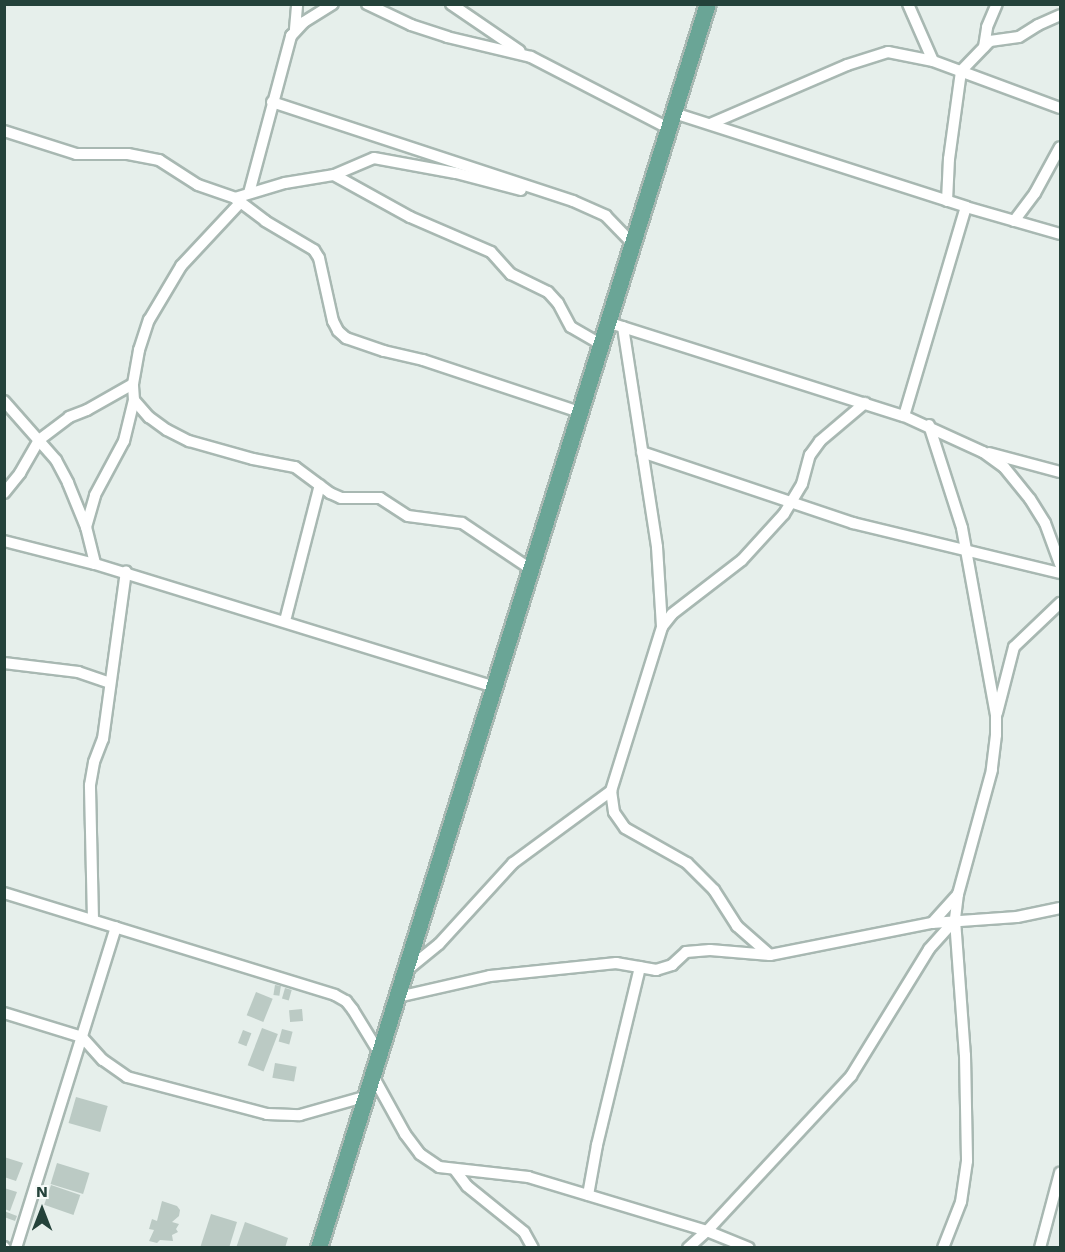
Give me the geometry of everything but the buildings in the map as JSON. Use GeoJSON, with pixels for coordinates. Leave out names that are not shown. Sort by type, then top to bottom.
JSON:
{"type":"FeatureCollection","features":[{"type":"Feature","properties":{"kind":"main road"},"geometry":{"type":"LineString","coordinates":[[319,1248],[579,412],[602,345],[616,325],[634,245],[708,4]]}},
{"type":"Feature","properties":{"kind":"street"},"geometry":{"type":"LineString","coordinates":[[249,193],[286,48],[296,29],[297,4]]}},
{"type":"Feature","properties":{"kind":"street"},"geometry":{"type":"LineString","coordinates":[[296,29],[333,4]]}},
{"type":"Feature","properties":{"kind":"street"},"geometry":{"type":"LineString","coordinates":[[367,4],[411,25],[531,57]]}},
{"type":"Feature","properties":{"kind":"street"},"geometry":{"type":"LineString","coordinates":[[451,4],[531,57],[672,121],[710,124],[966,207],[1060,234]]}},
{"type":"Feature","properties":{"kind":"street"},"geometry":{"type":"LineString","coordinates":[[908,4],[933,61]]}},
{"type":"Feature","properties":{"kind":"street"},"geometry":{"type":"LineString","coordinates":[[984,47],[987,27],[997,4]]}},
{"type":"Feature","properties":{"kind":"street"},"geometry":{"type":"LineString","coordinates":[[947,201],[961,71],[995,39],[1019,38],[1038,25],[1060,15]]}},
{"type":"Feature","properties":{"kind":"street"},"geometry":{"type":"LineString","coordinates":[[710,124],[882,52],[898,52],[933,61],[1060,108]]}},
{"type":"Feature","properties":{"kind":"street"},"geometry":{"type":"LineString","coordinates":[[273,102],[562,197],[606,216],[634,245]]}},
{"type":"Feature","properties":{"kind":"street"},"geometry":{"type":"LineString","coordinates":[[4,131],[76,154],[128,154],[159,160],[198,185],[238,201],[314,250],[319,258],[333,321],[338,331],[346,338],[384,351],[423,360],[579,412]]}},
{"type":"Feature","properties":{"kind":"street"},"geometry":{"type":"LineString","coordinates":[[1014,221],[1035,193],[1060,147]]}},
{"type":"Feature","properties":{"kind":"street"},"geometry":{"type":"LineString","coordinates":[[86,527],[95,495],[122,448],[134,400],[133,384],[139,350],[149,320],[181,266],[238,201],[249,193],[285,183],[334,175],[363,161],[381,159],[456,173],[543,195],[562,197]]}},
{"type":"Feature","properties":{"kind":"street"},"geometry":{"type":"LineString","coordinates":[[334,175],[410,216],[491,252],[511,274],[548,292],[558,303],[571,327],[602,345]]}},
{"type":"Feature","properties":{"kind":"street"},"geometry":{"type":"LineString","coordinates":[[904,416],[966,207]]}},
{"type":"Feature","properties":{"kind":"street"},"geometry":{"type":"LineString","coordinates":[[662,627],[657,547],[642,452],[616,325],[904,416],[929,425],[983,452],[1004,466],[1030,499],[1045,522],[1060,564]]}},
{"type":"Feature","properties":{"kind":"street"},"geometry":{"type":"LineString","coordinates":[[4,494],[20,473],[39,440],[69,417],[133,384]]}},
{"type":"Feature","properties":{"kind":"street"},"geometry":{"type":"LineString","coordinates":[[134,400],[149,417],[167,430],[189,441],[253,459],[295,467],[341,498],[380,498],[408,516],[462,522],[529,568]]}},
{"type":"Feature","properties":{"kind":"street"},"geometry":{"type":"LineString","coordinates":[[4,401],[56,460],[86,527],[95,564]]}},
{"type":"Feature","properties":{"kind":"street"},"geometry":{"type":"LineString","coordinates":[[770,955],[737,926],[714,890],[687,863],[625,828],[614,812],[611,791],[662,627],[672,614],[742,560],[790,503],[802,484],[810,455],[820,441],[865,404]]}},
{"type":"Feature","properties":{"kind":"street"},"geometry":{"type":"LineString","coordinates":[[929,425],[959,517],[996,716]]}},
{"type":"Feature","properties":{"kind":"street"},"geometry":{"type":"LineString","coordinates":[[642,452],[853,523],[1060,573]]}},
{"type":"Feature","properties":{"kind":"street"},"geometry":{"type":"LineString","coordinates":[[983,452],[1060,472]]}},
{"type":"Feature","properties":{"kind":"street"},"geometry":{"type":"LineString","coordinates":[[285,621],[320,485]]}},
{"type":"Feature","properties":{"kind":"street"},"geometry":{"type":"LineString","coordinates":[[4,541],[126,572],[494,687]]}},
{"type":"Feature","properties":{"kind":"street"},"geometry":{"type":"LineString","coordinates":[[93,920],[90,785],[94,762],[103,739],[126,572]]}},
{"type":"Feature","properties":{"kind":"street"},"geometry":{"type":"LineString","coordinates":[[943,1248],[961,1202],[967,1161],[965,1055],[955,920],[958,894],[992,770],[996,716],[1014,647],[1060,603]]}},
{"type":"Feature","properties":{"kind":"street"},"geometry":{"type":"LineString","coordinates":[[4,663],[78,672],[110,683]]}},
{"type":"Feature","properties":{"kind":"street"},"geometry":{"type":"LineString","coordinates":[[404,972],[438,944],[513,863],[611,791]]}},
{"type":"Feature","properties":{"kind":"street"},"geometry":{"type":"LineString","coordinates":[[4,893],[335,995],[346,1001],[353,1010],[380,1054]]}},
{"type":"Feature","properties":{"kind":"street"},"geometry":{"type":"LineString","coordinates":[[932,923],[958,894]]}},
{"type":"Feature","properties":{"kind":"street"},"geometry":{"type":"LineString","coordinates":[[398,997],[490,975],[616,963],[656,970],[672,964],[686,952],[710,950],[770,955],[932,923],[1017,917],[1060,908]]}},
{"type":"Feature","properties":{"kind":"street"},"geometry":{"type":"LineString","coordinates":[[688,1248],[707,1231],[850,1076],[929,949],[955,920]]}},
{"type":"Feature","properties":{"kind":"street"},"geometry":{"type":"LineString","coordinates":[[15,1248],[116,927]]}},
{"type":"Feature","properties":{"kind":"street"},"geometry":{"type":"LineString","coordinates":[[588,1195],[597,1145],[640,967]]}},
{"type":"Feature","properties":{"kind":"street"},"geometry":{"type":"LineString","coordinates":[[4,1013],[82,1037],[103,1060],[127,1077],[267,1114],[300,1115],[367,1096]]}},
{"type":"Feature","properties":{"kind":"street"},"geometry":{"type":"LineString","coordinates":[[373,1076],[405,1134],[420,1154],[438,1167],[528,1177],[707,1231],[749,1248]]}},
{"type":"Feature","properties":{"kind":"street"},"geometry":{"type":"LineString","coordinates":[[455,1170],[466,1186],[524,1232],[533,1248]]}},
{"type":"Feature","properties":{"kind":"street"},"geometry":{"type":"LineString","coordinates":[[1040,1248],[1060,1173]]}}]}
